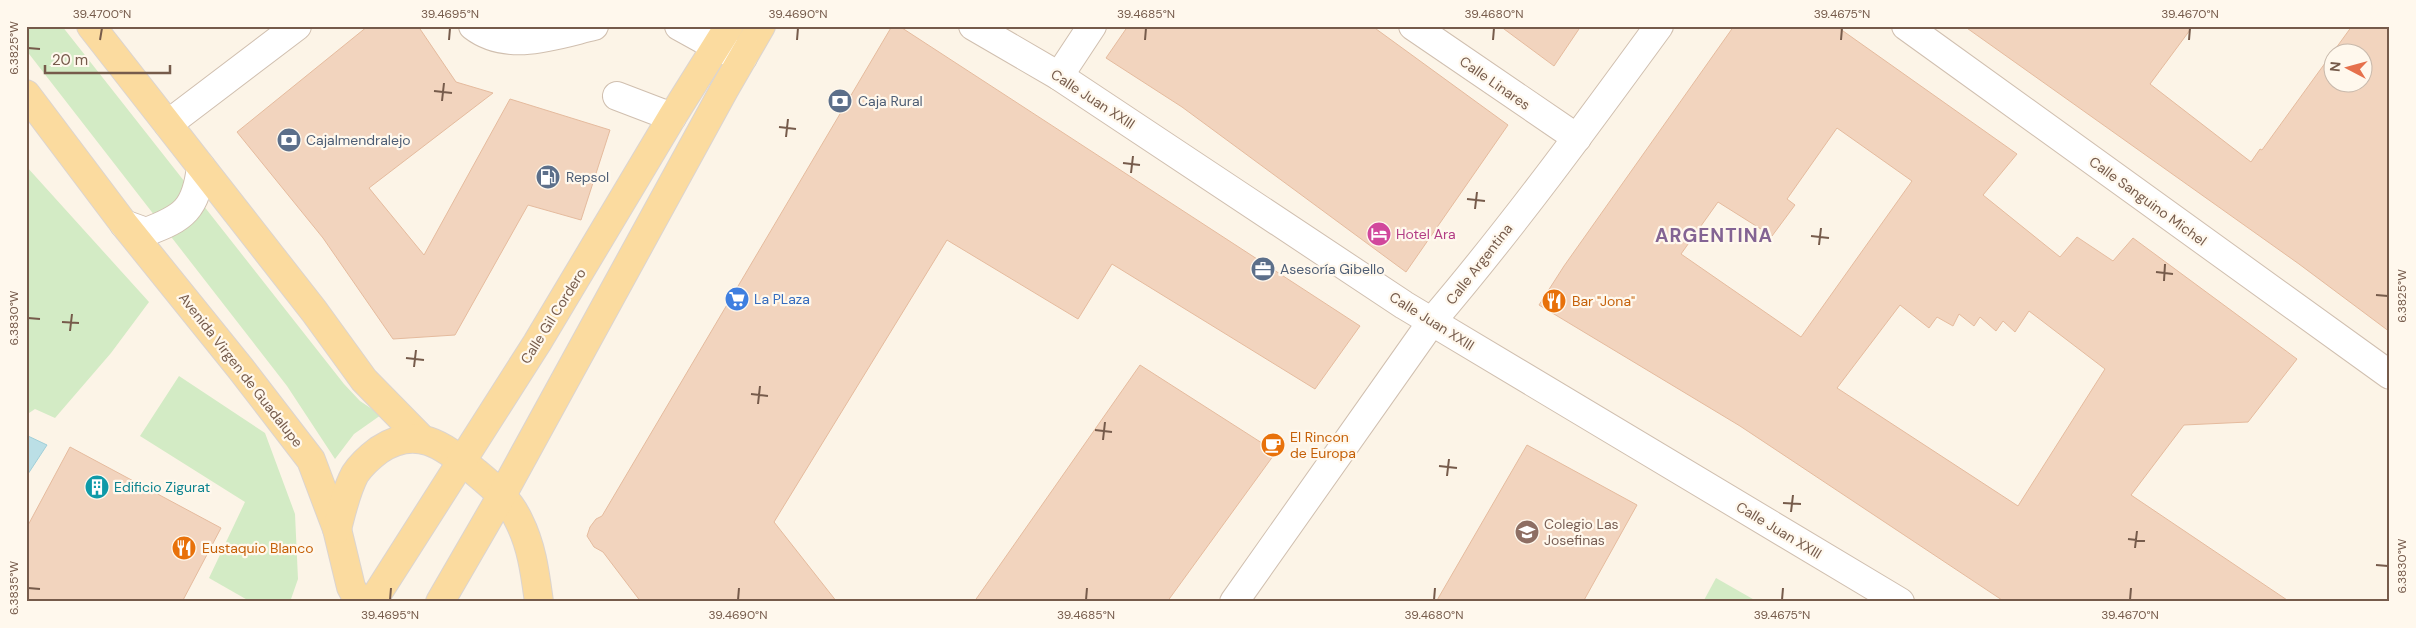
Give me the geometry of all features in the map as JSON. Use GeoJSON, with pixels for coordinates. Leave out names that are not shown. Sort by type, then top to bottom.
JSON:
{"type":"FeatureCollection","features":[{"type":"Feature","properties":{"kind":"main road"},"geometry":{"type":"LineString","coordinates":[[91,26],[314,311],[364,380],[420,438],[441,446],[461,460],[502,495],[519,519],[531,551],[539,602]]}},
{"type":"Feature","properties":{"kind":"main road"},"geometry":{"type":"LineString","coordinates":[[440,602],[502,495],[761,26]]}},
{"type":"Feature","properties":{"kind":"main road","name":"Calle Gil Cordero"},"geometry":{"type":"LineString","coordinates":[[372,602],[542,335],[672,118],[723,37]]}},
{"type":"Feature","properties":{"kind":"main road","name":"Avenida Virgen de Guadalupe"},"geometry":{"type":"LineString","coordinates":[[26,94],[124,224],[241,369],[311,460],[337,528],[351,587],[359,602]]}},
{"type":"Feature","properties":{"kind":"main road"},"geometry":{"type":"LineString","coordinates":[[337,528],[346,496],[356,473],[372,455],[394,440],[420,438]]}},
{"type":"Feature","properties":{"kind":"street"},"geometry":{"type":"LineString","coordinates":[[168,124],[297,26]]}},
{"type":"Feature","properties":{"kind":"street"},"geometry":{"type":"LineString","coordinates":[[472,26],[500,38],[526,40],[558,36],[594,26]]}},
{"type":"Feature","properties":{"kind":"street"},"geometry":{"type":"LineString","coordinates":[[679,26],[723,37],[743,56]]}},
{"type":"Feature","properties":{"kind":"street","name":"Calle Juan XXIII"},"geometry":{"type":"LineString","coordinates":[[973,26],[1059,76],[1404,305],[1433,320],[1477,349],[1900,602]]}},
{"type":"Feature","properties":{"kind":"street"},"geometry":{"type":"LineString","coordinates":[[1059,76],[1092,26]]}},
{"type":"Feature","properties":{"kind":"street","name":"Calle Linares"},"geometry":{"type":"LineString","coordinates":[[1414,26],[1577,138]]}},
{"type":"Feature","properties":{"kind":"street","name":"Calle Argentina"},"geometry":{"type":"LineString","coordinates":[[1234,602],[1433,320],[1474,271],[1577,138],[1658,26]]}},
{"type":"Feature","properties":{"kind":"street","name":"Calle Sanguino Michel"},"geometry":{"type":"LineString","coordinates":[[1906,26],[2390,376]]}},
{"type":"Feature","properties":{"kind":"street"},"geometry":{"type":"LineString","coordinates":[[617,96],[672,118]]}},
{"type":"Feature","properties":{"kind":"street"},"geometry":{"type":"LineString","coordinates":[[124,224],[146,232],[169,223],[190,207],[198,188],[201,167]]}},
{"type":"Feature","properties":{"kind":"green space"},"geometry":{"type":"Polygon","coordinates":[[[26,26],[62,26],[344,384],[360,401],[381,415],[354,434],[335,459],[287,386],[26,50],[26,26]]]}},
{"type":"Feature","properties":{"kind":"green space"},"geometry":{"type":"Polygon","coordinates":[[[26,166],[149,302],[111,353],[55,418],[35,409],[26,415],[26,166]]]}},
{"type":"Feature","properties":{"kind":"green space"},"geometry":{"type":"Polygon","coordinates":[[[179,376],[265,433],[295,514],[298,579],[290,602],[251,602],[209,578],[245,502],[140,436],[179,376]]]}},
{"type":"Feature","properties":{"kind":"green space"},"geometry":{"type":"Polygon","coordinates":[[[1716,578],[1758,602],[1703,602],[1716,578]]]}},
{"type":"Feature","properties":{"kind":"water"},"geometry":{"type":"Polygon","coordinates":[[[28,436],[47,445],[26,477],[26,437],[28,436]]]}},
{"type":"Feature","properties":{"kind":"building"},"geometry":{"type":"Polygon","coordinates":[[[368,26],[418,26],[456,82],[493,93],[369,188],[424,255],[510,99],[610,130],[581,220],[528,205],[455,335],[393,339],[323,238],[237,132],[368,26]]]}},
{"type":"Feature","properties":{"kind":"building"},"geometry":{"type":"Polygon","coordinates":[[[892,26],[899,26],[1360,326],[1315,389],[1112,264],[1078,319],[947,240],[774,522],[837,602],[641,602],[603,552],[594,547],[587,536],[590,527],[596,519],[602,516],[892,26]]]}},
{"type":"Feature","properties":{"kind":"building"},"geometry":{"type":"Polygon","coordinates":[[[1128,26],[1372,26],[1508,125],[1406,272],[1182,107],[1106,58],[1128,26]]]}},
{"type":"Feature","properties":{"kind":"building"},"geometry":{"type":"Polygon","coordinates":[[[1500,26],[1581,26],[1554,66],[1500,26]]]}},
{"type":"Feature","properties":{"kind":"building"},"geometry":{"type":"Polygon","coordinates":[[[1734,26],[1836,26],[2017,154],[1983,195],[2060,257],[2077,237],[2113,261],[2133,238],[2297,359],[2248,422],[2184,425],[2131,495],[2290,602],[2005,602],[1740,426],[1539,305],[1564,266],[1734,26]],[[1837,128],[1787,199],[1795,205],[1772,236],[1718,202],[1681,254],[1801,337],[1912,181],[1837,128]],[[1900,305],[1837,388],[2018,506],[2105,369],[2029,311],[2015,332],[2003,321],[1996,331],[1980,317],[1974,326],[1959,314],[1953,326],[1937,317],[1929,328],[1900,305]]]}},
{"type":"Feature","properties":{"kind":"building"},"geometry":{"type":"Polygon","coordinates":[[[1964,26],[2193,26],[2150,84],[2251,162],[2260,149],[2262,150],[2324,65],[2324,92],[2374,92],[2374,42],[2340,42],[2352,26],[2390,26],[2390,332],[2299,264],[1964,26]]]}},
{"type":"Feature","properties":{"kind":"building"},"geometry":{"type":"Polygon","coordinates":[[[1140,365],[1276,452],[1167,602],[974,602],[1140,365]]]}},
{"type":"Feature","properties":{"kind":"building"},"geometry":{"type":"Polygon","coordinates":[[[1527,445],[1637,505],[1583,602],[1436,602],[1527,445]]]}},
{"type":"Feature","properties":{"kind":"building","name":"Edificio Zigurat"},"geometry":{"type":"Polygon","coordinates":[[[70,447],[221,528],[182,602],[26,602],[26,529],[70,447]]]}},
{"type":"Feature","properties":{"kind":"place","name":"Caja Rural"},"geometry":{"type":"Point","coordinates":[840,101]}},
{"type":"Feature","properties":{"kind":"place","name":"Cajalmendralejo"},"geometry":{"type":"Point","coordinates":[289,140]}},
{"type":"Feature","properties":{"kind":"place","name":"Repsol"},"geometry":{"type":"Point","coordinates":[548,177]}},
{"type":"Feature","properties":{"kind":"place","name":"Hotel Ara"},"geometry":{"type":"Point","coordinates":[1379,234]}},
{"type":"Feature","properties":{"kind":"place","name":"Asesoría Gibello"},"geometry":{"type":"Point","coordinates":[1263,269]}},
{"type":"Feature","properties":{"kind":"place","name":"La PLaza"},"geometry":{"type":"Point","coordinates":[737,299]}},
{"type":"Feature","properties":{"kind":"place","name":"Bar \"Jona\""},"geometry":{"type":"Point","coordinates":[1554,301]}},
{"type":"Feature","properties":{"kind":"place","name":"El Rincon de Europa"},"geometry":{"type":"Point","coordinates":[1273,445]}},
{"type":"Feature","properties":{"kind":"place","name":"Edificio Zigurat"},"geometry":{"type":"Point","coordinates":[97,487]}},
{"type":"Feature","properties":{"kind":"place","name":"Colegio Las Josefinas"},"geometry":{"type":"Point","coordinates":[1527,532]}},
{"type":"Feature","properties":{"kind":"place","name":"Eustaquio Blanco"},"geometry":{"type":"Point","coordinates":[184,548]}},
{"type":"Feature","properties":{"kind":"district","name":"ARGENTINA"},"geometry":{"type":"Point","coordinates":[1714,235]}}]}
